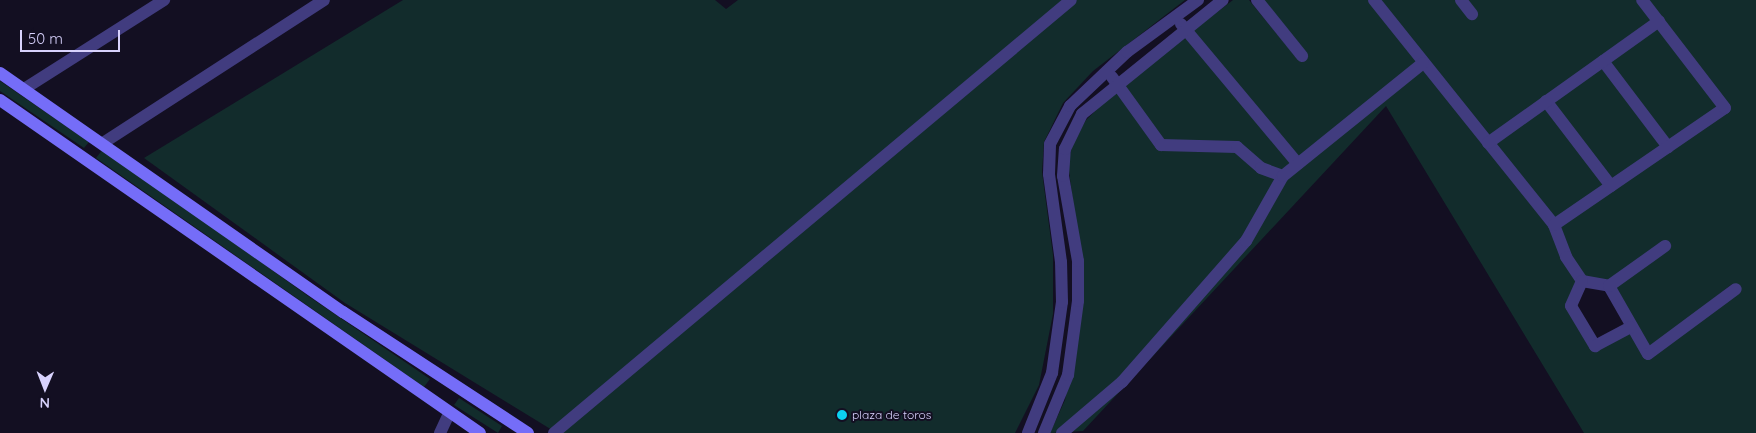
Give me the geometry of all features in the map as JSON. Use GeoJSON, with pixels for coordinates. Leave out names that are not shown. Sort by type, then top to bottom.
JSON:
{"type":"FeatureCollection","features":[{"type":"Feature","properties":{"kind":"main road"},"geometry":{"type":"LineString","coordinates":[[0,73],[343,312],[528,433]]}},
{"type":"Feature","properties":{"kind":"main road"},"geometry":{"type":"LineString","coordinates":[[0,100],[449,414],[480,433]]}},
{"type":"Feature","properties":{"kind":"street"},"geometry":{"type":"LineString","coordinates":[[24,89],[164,0]]}},
{"type":"Feature","properties":{"kind":"street"},"geometry":{"type":"LineString","coordinates":[[103,143],[324,0]]}},
{"type":"Feature","properties":{"kind":"street"},"geometry":{"type":"LineString","coordinates":[[554,433],[1071,0]]}},
{"type":"Feature","properties":{"kind":"street"},"geometry":{"type":"LineString","coordinates":[[1028,433],[1052,372],[1062,302],[1061,262],[1049,174],[1050,144],[1070,106],[1107,72],[1198,0]]}},
{"type":"Feature","properties":{"kind":"street"},"geometry":{"type":"LineString","coordinates":[[1044,433],[1068,375],[1078,301],[1078,261],[1063,176],[1065,149],[1082,114],[1117,83],[1223,0]]}},
{"type":"Feature","properties":{"kind":"street"},"geometry":{"type":"LineString","coordinates":[[1257,0],[1302,56]]}},
{"type":"Feature","properties":{"kind":"street"},"geometry":{"type":"LineString","coordinates":[[1374,0],[1554,225],[1566,257],[1582,281],[1609,286],[1665,246]]}},
{"type":"Feature","properties":{"kind":"street"},"geometry":{"type":"LineString","coordinates":[[1461,0],[1472,14]]}},
{"type":"Feature","properties":{"kind":"street"},"geometry":{"type":"LineString","coordinates":[[1554,225],[1725,108],[1642,0]]}},
{"type":"Feature","properties":{"kind":"street"},"geometry":{"type":"LineString","coordinates":[[1175,17],[1298,164]]}},
{"type":"Feature","properties":{"kind":"street"},"geometry":{"type":"LineString","coordinates":[[1488,143],[1659,21]]}},
{"type":"Feature","properties":{"kind":"street"},"geometry":{"type":"LineString","coordinates":[[1603,60],[1668,147]]}},
{"type":"Feature","properties":{"kind":"street"},"geometry":{"type":"LineString","coordinates":[[1062,433],[1122,382],[1246,241],[1283,176],[1423,63]]}},
{"type":"Feature","properties":{"kind":"street"},"geometry":{"type":"LineString","coordinates":[[1107,72],[1161,145],[1237,147],[1261,168],[1283,176]]}},
{"type":"Feature","properties":{"kind":"street"},"geometry":{"type":"LineString","coordinates":[[1546,101],[1611,186]]}},
{"type":"Feature","properties":{"kind":"street"},"geometry":{"type":"LineString","coordinates":[[1582,281],[1571,306],[1595,346],[1630,327]]}},
{"type":"Feature","properties":{"kind":"street"},"geometry":{"type":"LineString","coordinates":[[1609,286],[1630,327],[1648,354],[1736,289]]}},
{"type":"Feature","properties":{"kind":"street"},"geometry":{"type":"LineString","coordinates":[[440,433],[449,414]]}},
{"type":"Feature","properties":{"kind":"green space"},"geometry":{"type":"Polygon","coordinates":[[[403,0],[715,0],[726,9],[738,0],[1185,0],[1093,71],[1063,103],[1044,142],[1042,172],[1053,255],[1053,314],[1039,385],[1015,433],[557,433],[345,303],[144,158],[403,0]]]}},
{"type":"Feature","properties":{"kind":"green space"},"geometry":{"type":"Polygon","coordinates":[[[1233,0],[1249,0],[1299,61],[1260,0],[1369,0],[1418,63],[1298,161],[1191,32],[1233,0]]]}},
{"type":"Feature","properties":{"kind":"green space"},"geometry":{"type":"Polygon","coordinates":[[[1379,0],[1638,0],[1720,107],[1556,220],[1379,0]]]}},
{"type":"Feature","properties":{"kind":"green space"},"geometry":{"type":"Polygon","coordinates":[[[1646,0],[1756,0],[1756,433],[1584,433],[1386,106],[1083,431],[1050,433],[1065,400],[1084,289],[1068,163],[1073,142],[1086,120],[1117,90],[1159,148],[1236,150],[1283,179],[1422,68],[1550,227],[1579,281],[1568,306],[1594,349],[1628,331],[1646,357],[1739,291],[1732,284],[1648,350],[1608,283],[1585,278],[1568,253],[1559,227],[1728,109],[1646,0]]]}},
{"type":"Feature","properties":{"kind":"green space"},"geometry":{"type":"Polygon","coordinates":[[[1186,35],[1293,164],[1282,173],[1262,164],[1238,144],[1163,141],[1122,86],[1186,35]]]}},
{"type":"Feature","properties":{"kind":"green space"},"geometry":{"type":"Polygon","coordinates":[[[0,81],[89,142],[84,148],[0,91],[0,81]]]}},
{"type":"Feature","properties":{"kind":"green space"},"geometry":{"type":"Polygon","coordinates":[[[103,149],[308,296],[430,379],[424,387],[96,158],[103,149]]]}},
{"type":"Feature","properties":{"kind":"green space"},"geometry":{"type":"Polygon","coordinates":[[[459,398],[502,426],[498,433],[454,405],[459,398]]]}},
{"type":"Feature","properties":{"kind":"place","name":"plaza de toros"},"geometry":{"type":"Point","coordinates":[842,415]}}]}
